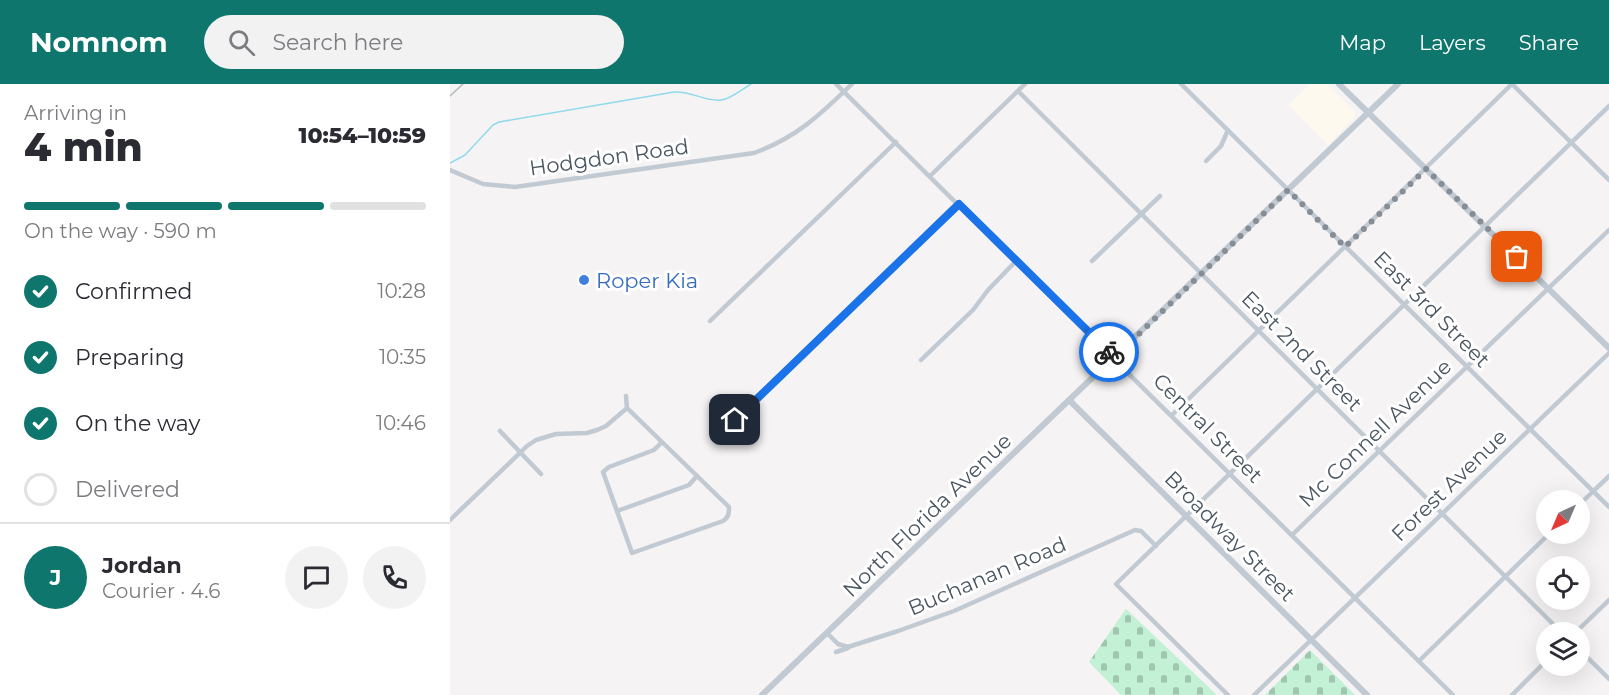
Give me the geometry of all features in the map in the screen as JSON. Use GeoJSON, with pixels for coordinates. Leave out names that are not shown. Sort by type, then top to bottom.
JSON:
{"type":"FeatureCollection","features":[{"type":"Feature","properties":{"kind":"street","name":"Central Street"},"geometry":{"type":"LineString","coordinates":[[836,84],[1454,695]]}},
{"type":"Feature","properties":{"kind":"street","name":"Hodgdon Road"},"geometry":{"type":"LineString","coordinates":[[450,170],[473,181],[497,187],[533,186],[754,153],[774,146],[809,124],[852,84]]}},
{"type":"Feature","properties":{"kind":"street"},"geometry":{"type":"LineString","coordinates":[[930,176],[1025,84]]}},
{"type":"Feature","properties":{"kind":"street","name":"East 3rd Street"},"geometry":{"type":"LineString","coordinates":[[1181,84],[1609,507]]}},
{"type":"Feature","properties":{"kind":"street"},"geometry":{"type":"LineString","coordinates":[[1339,84],[1609,348]]}},
{"type":"Feature","properties":{"kind":"street","name":"North Florida Avenue"},"geometry":{"type":"LineString","coordinates":[[762,695],[1398,84]]}},
{"type":"Feature","properties":{"kind":"street"},"geometry":{"type":"LineString","coordinates":[[1172,415],[1512,84],[1609,180]]}},
{"type":"Feature","properties":{"kind":"street","name":"East 2nd Street"},"geometry":{"type":"LineString","coordinates":[[1017,92],[1551,622]]}},
{"type":"Feature","properties":{"kind":"street"},"geometry":{"type":"LineString","coordinates":[[1228,695],[1116,584],[1609,106]]}},
{"type":"Feature","properties":{"kind":"street"},"geometry":{"type":"LineString","coordinates":[[1206,161],[1223,144],[1228,130]]}},
{"type":"Feature","properties":{"kind":"street"},"geometry":{"type":"LineString","coordinates":[[710,321],[896,142]]}},
{"type":"Feature","properties":{"kind":"street"},"geometry":{"type":"LineString","coordinates":[[1092,261],[1160,196]]}},
{"type":"Feature","properties":{"kind":"street"},"geometry":{"type":"LineString","coordinates":[[735,420],[959,204]]}},
{"type":"Feature","properties":{"kind":"street","name":"Mc Connell Avenue"},"geometry":{"type":"LineString","coordinates":[[1293,534],[1609,230]]}},
{"type":"Feature","properties":{"kind":"street"},"geometry":{"type":"LineString","coordinates":[[921,360],[973,310],[988,290],[1016,261]]}},
{"type":"Feature","properties":{"kind":"street","name":"Forest Avenue"},"geometry":{"type":"LineString","coordinates":[[1254,695],[1609,353]]}},
{"type":"Feature","properties":{"kind":"street"},"geometry":{"type":"LineString","coordinates":[[626,396],[627,408],[729,507],[728,516],[723,521],[632,552],[603,476],[605,470],[654,450],[662,442]]}},
{"type":"Feature","properties":{"kind":"street","name":"Broadway Street"},"geometry":{"type":"LineString","coordinates":[[1069,400],[1367,695]]}},
{"type":"Feature","properties":{"kind":"street"},"geometry":{"type":"LineString","coordinates":[[450,520],[520,452],[536,440],[546,436],[587,433],[597,430],[606,426],[627,408]]}},
{"type":"Feature","properties":{"kind":"street"},"geometry":{"type":"LineString","coordinates":[[500,431],[541,474]]}},
{"type":"Feature","properties":{"kind":"street"},"geometry":{"type":"LineString","coordinates":[[617,511],[689,485],[697,476]]}},
{"type":"Feature","properties":{"kind":"street"},"geometry":{"type":"LineString","coordinates":[[1590,494],[1609,476]]}},
{"type":"Feature","properties":{"kind":"street","name":"Buchanan Road"},"geometry":{"type":"LineString","coordinates":[[850,647],[954,610],[1135,530],[1141,531],[1156,546]]}},
{"type":"Feature","properties":{"kind":"street"},"geometry":{"type":"LineString","coordinates":[[1419,661],[1539,544]]}},
{"type":"Feature","properties":{"kind":"street"},"geometry":{"type":"LineString","coordinates":[[1586,622],[1609,600]]}},
{"type":"Feature","properties":{"kind":"street"},"geometry":{"type":"LineString","coordinates":[[827,633],[840,645],[850,647]]}},
{"type":"Feature","properties":{"kind":"street"},"geometry":{"type":"LineString","coordinates":[[836,652],[850,647]]}},
{"type":"Feature","properties":{"kind":"street"},"geometry":{"type":"LineString","coordinates":[[1590,660],[1609,679]]}},
{"type":"Feature","properties":{"kind":"street"},"geometry":{"type":"LineString","coordinates":[[1512,695],[1536,671]]}},
{"type":"Feature","properties":{"kind":"shaded area"},"geometry":{"type":"Polygon","coordinates":[[[1310,84],[1327,84],[1355,112],[1354,118],[1328,145],[1288,105],[1310,84]]]}},
{"type":"Feature","properties":{"kind":"green space"},"geometry":{"type":"Polygon","coordinates":[[[1126,609],[1217,695],[1121,695],[1089,662],[1126,609]]]}},
{"type":"Feature","properties":{"kind":"green space"},"geometry":{"type":"Polygon","coordinates":[[[1310,650],[1355,695],[1265,695],[1310,650]]]}},
{"type":"Feature","properties":{"kind":"waterway"},"geometry":{"type":"LineString","coordinates":[[450,163],[465,155],[493,125],[499,122],[674,92],[721,100],[733,96],[751,84]]}},
{"type":"Feature","properties":{"kind":"railway"},"geometry":{"type":"LineString","coordinates":[[450,96],[463,84]]}},
{"type":"Feature","properties":{"kind":"way so far"},"geometry":{"type":"LineString","coordinates":[[1109,352],[1114,358],[1288,190],[1345,247],[1426,169],[1517,257]]}},
{"type":"Feature","properties":{"kind":"place","name":"Roper Kia"},"geometry":{"type":"Point","coordinates":[584,280]}},
{"type":"Feature","properties":{"kind":"route"},"geometry":{"type":"LineString","coordinates":[[735,420],[959,204],[1109,352]]}}]}
